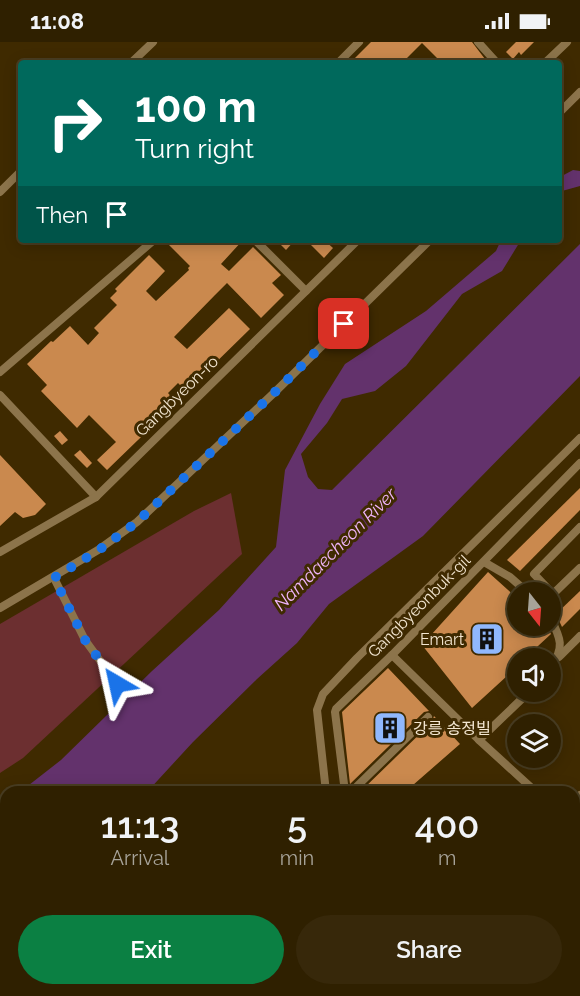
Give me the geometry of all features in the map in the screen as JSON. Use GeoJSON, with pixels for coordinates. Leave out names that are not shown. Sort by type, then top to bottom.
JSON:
{"type":"FeatureCollection","features":[{"type":"Feature","properties":{"kind":"street"},"geometry":{"type":"LineString","coordinates":[[134,60],[153,42]]}},
{"type":"Feature","properties":{"kind":"street"},"geometry":{"type":"LineString","coordinates":[[341,60],[359,42]]}},
{"type":"Feature","properties":{"kind":"street"},"geometry":{"type":"LineString","coordinates":[[478,42],[494,60]]}},
{"type":"Feature","properties":{"kind":"street"},"geometry":{"type":"LineString","coordinates":[[548,60],[567,42]]}},
{"type":"Feature","properties":{"kind":"street"},"geometry":{"type":"LineString","coordinates":[[562,110],[580,92]]}},
{"type":"Feature","properties":{"kind":"street"},"geometry":{"type":"LineString","coordinates":[[0,192],[18,174]]}},
{"type":"Feature","properties":{"kind":"street"},"geometry":{"type":"LineString","coordinates":[[0,372],[150,243]]}},
{"type":"Feature","properties":{"kind":"street"},"geometry":{"type":"LineString","coordinates":[[258,243],[306,291]]}},
{"type":"Feature","properties":{"kind":"street","name":"Gangbyeon-ro"},"geometry":{"type":"LineString","coordinates":[[0,552],[96,497],[355,243]]}},
{"type":"Feature","properties":{"kind":"street"},"geometry":{"type":"LineString","coordinates":[[0,608],[99,550],[137,522],[276,391],[427,243]]}},
{"type":"Feature","properties":{"kind":"street"},"geometry":{"type":"LineString","coordinates":[[0,395],[96,497]]}},
{"type":"Feature","properties":{"kind":"street"},"geometry":{"type":"LineString","coordinates":[[325,786],[316,710],[323,694],[580,438]]}},
{"type":"Feature","properties":{"kind":"street","name":"Gangbyeonbuk-gil"},"geometry":{"type":"LineString","coordinates":[[344,786],[334,712],[580,463]]}},
{"type":"Feature","properties":{"kind":"street"},"geometry":{"type":"LineString","coordinates":[[580,527],[534,574],[553,594],[580,568]]}},
{"type":"Feature","properties":{"kind":"street"},"geometry":{"type":"LineString","coordinates":[[484,562],[516,582]]}},
{"type":"Feature","properties":{"kind":"street"},"geometry":{"type":"LineString","coordinates":[[54,578],[85,640],[117,684]]}},
{"type":"Feature","properties":{"kind":"street"},"geometry":{"type":"LineString","coordinates":[[561,655],[580,636]]}},
{"type":"Feature","properties":{"kind":"street"},"geometry":{"type":"LineString","coordinates":[[392,655],[529,786]]}},
{"type":"Feature","properties":{"kind":"street"},"geometry":{"type":"LineString","coordinates":[[479,740],[519,702]]}},
{"type":"Feature","properties":{"kind":"street"},"geometry":{"type":"LineString","coordinates":[[357,786],[428,717]]}},
{"type":"Feature","properties":{"kind":"shaded area"},"geometry":{"type":"Polygon","coordinates":[[[231,493],[242,554],[23,758],[0,773],[0,624],[194,511],[231,493]]]}},
{"type":"Feature","properties":{"kind":"water"},"geometry":{"type":"Polygon","coordinates":[[[573,170],[580,171],[580,186],[562,191],[562,176],[573,170]]]}},
{"type":"Feature","properties":{"kind":"water","name":"Namdaecheon River"},"geometry":{"type":"Polygon","coordinates":[[[500,243],[519,243],[502,271],[462,294],[406,366],[375,391],[342,399],[327,423],[301,454],[308,477],[318,489],[332,490],[580,244],[580,376],[423,536],[329,604],[297,643],[193,742],[153,786],[28,786],[61,760],[152,671],[219,610],[276,547],[285,470],[320,404],[345,364],[426,311],[496,251],[500,243]]]}},
{"type":"Feature","properties":{"kind":"building"},"geometry":{"type":"Polygon","coordinates":[[[371,42],[472,42],[486,60],[439,60],[422,43],[407,60],[353,60],[371,42]]]}},
{"type":"Feature","properties":{"kind":"building"},"geometry":{"type":"Polygon","coordinates":[[[516,42],[534,42],[521,55],[519,52],[513,59],[506,52],[516,42]]]}},
{"type":"Feature","properties":{"kind":"building"},"geometry":{"type":"Polygon","coordinates":[[[167,243],[240,243],[221,264],[229,271],[253,247],[281,275],[272,283],[284,295],[261,318],[227,283],[174,337],[187,349],[229,308],[250,329],[203,375],[200,372],[183,388],[178,383],[168,393],[173,399],[165,407],[169,410],[107,470],[97,460],[116,442],[89,415],[77,428],[41,391],[47,385],[27,364],[70,326],[88,345],[99,333],[94,328],[117,305],[110,298],[117,291],[115,289],[149,255],[165,271],[146,291],[156,301],[189,270],[190,266],[167,243]]]}},
{"type":"Feature","properties":{"kind":"building"},"geometry":{"type":"Polygon","coordinates":[[[279,243],[292,243],[286,250],[279,243]]]}},
{"type":"Feature","properties":{"kind":"building"},"geometry":{"type":"Polygon","coordinates":[[[309,243],[327,243],[333,248],[324,258],[309,243]]]}},
{"type":"Feature","properties":{"kind":"building"},"geometry":{"type":"Polygon","coordinates":[[[60,431],[68,440],[62,445],[54,436],[60,431]]]}},
{"type":"Feature","properties":{"kind":"building"},"geometry":{"type":"Polygon","coordinates":[[[80,450],[92,463],[87,468],[74,455],[80,450]]]}},
{"type":"Feature","properties":{"kind":"building"},"geometry":{"type":"Polygon","coordinates":[[[0,455],[46,504],[35,515],[23,518],[15,512],[0,526],[0,455]]]}},
{"type":"Feature","properties":{"kind":"building"},"geometry":{"type":"Polygon","coordinates":[[[580,488],[580,510],[520,571],[507,560],[580,488]]]}},
{"type":"Feature","properties":{"kind":"building","name":"Emart"},"geometry":{"type":"Polygon","coordinates":[[[488,572],[507,589],[507,636],[549,636],[536,648],[507,648],[507,676],[472,708],[422,645],[488,572]]]}},
{"type":"Feature","properties":{"kind":"building"},"geometry":{"type":"Polygon","coordinates":[[[580,591],[580,609],[562,627],[561,609],[580,591]]]}},
{"type":"Feature","properties":{"kind":"building"},"geometry":{"type":"Polygon","coordinates":[[[388,668],[429,711],[424,712],[350,784],[342,712],[388,668]]]}},
{"type":"Feature","properties":{"kind":"building"},"geometry":{"type":"Polygon","coordinates":[[[434,716],[460,744],[412,786],[366,786],[432,722],[434,716]]]}},
{"type":"Feature","properties":{"kind":"place","name":"Emart"},"geometry":{"type":"Point","coordinates":[487,639]}},
{"type":"Feature","properties":{"kind":"place","name":"강릉 송정빌"},"geometry":{"type":"Point","coordinates":[390,728]}},
{"type":"Feature","properties":{"kind":"route"},"geometry":{"type":"LineString","coordinates":[[117,684],[85,640],[54,578],[99,550],[137,522],[344,324]]}}]}
